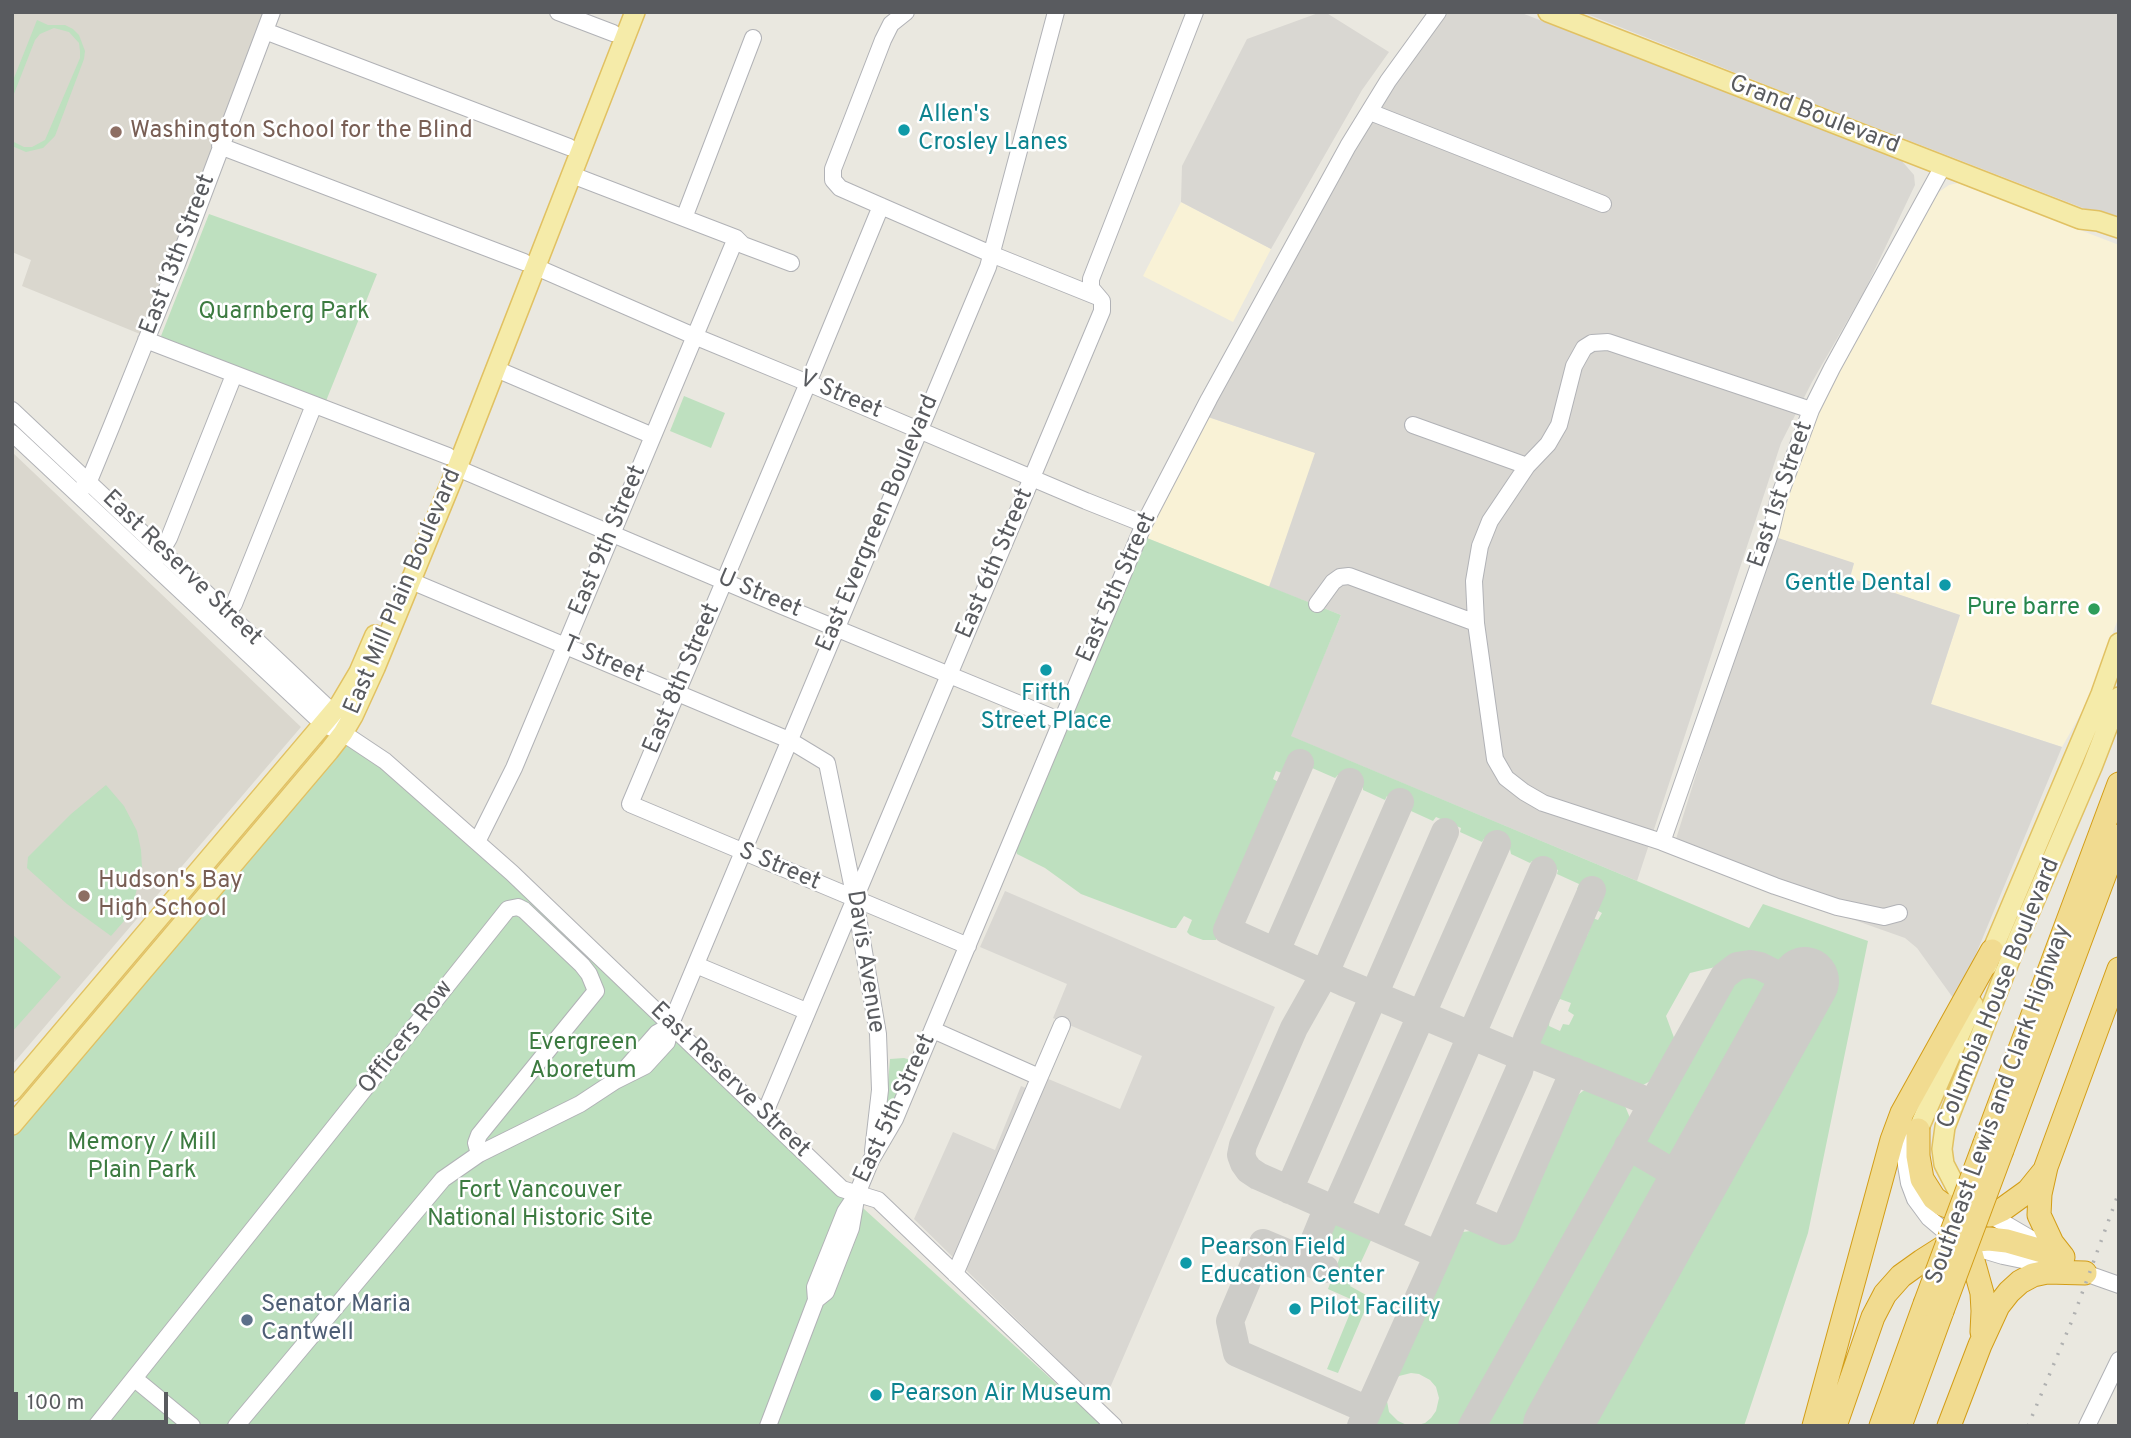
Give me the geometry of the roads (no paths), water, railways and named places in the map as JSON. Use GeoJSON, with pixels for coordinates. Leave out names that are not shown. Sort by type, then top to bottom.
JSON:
{"type":"FeatureCollection","features":[{"type":"Feature","properties":{"kind":"highway","name":"Southeast Lewis and Clark Highway"},"geometry":{"type":"LineString","coordinates":[[1881,1426],[1934,1308],[1994,1147],[2119,784]]}},
{"type":"Feature","properties":{"kind":"highway","name":"Southeast Lewis and Clark Highway"},"geometry":{"type":"LineString","coordinates":[[1994,1147],[2119,836]]}},
{"type":"Feature","properties":{"kind":"highway"},"geometry":{"type":"LineString","coordinates":[[1814,1426],[1884,1166],[1902,1113],[1992,951]]}},
{"type":"Feature","properties":{"kind":"highway"},"geometry":{"type":"LineString","coordinates":[[2063,1257],[2048,1236],[2039,1214],[2040,1194],[2046,1167],[2119,969]]}},
{"type":"Feature","properties":{"kind":"highway"},"geometry":{"type":"LineString","coordinates":[[1917,1130],[1922,1179],[1934,1198],[1942,1204],[1960,1202],[1990,1215],[2022,1196],[2038,1180],[2046,1167]]}},
{"type":"Feature","properties":{"kind":"highway"},"geometry":{"type":"LineString","coordinates":[[1960,1202],[1966,1241],[1982,1293],[1980,1345]]}},
{"type":"Feature","properties":{"kind":"highway"},"geometry":{"type":"LineString","coordinates":[[1835,1426],[1873,1317],[1885,1294],[1901,1276],[1944,1247],[1966,1241],[2007,1241],[2063,1257]]}},
{"type":"Feature","properties":{"kind":"highway"},"geometry":{"type":"LineString","coordinates":[[1949,1426],[1980,1345],[1998,1306],[2009,1292],[2021,1282],[2047,1272],[2085,1273]]}},
{"type":"Feature","properties":{"kind":"highway","name":"Southeast Lewis and Clark Highway"},"geometry":{"type":"LineString","coordinates":[[1900,1426],[1934,1308]]}},
{"type":"Feature","properties":{"kind":"main road","name":"East Mill Plain Boulevard"},"geometry":{"type":"LineString","coordinates":[[12,1091],[328,719],[359,672],[496,369],[569,147],[621,12]]}},
{"type":"Feature","properties":{"kind":"main road","name":"East Mill Plain Boulevard"},"geometry":{"type":"LineString","coordinates":[[12,1125],[343,733],[360,702],[411,581],[452,462],[530,264],[572,174],[635,12]]}},
{"type":"Feature","properties":{"kind":"main road","name":"Grand Boulevard"},"geometry":{"type":"LineString","coordinates":[[1548,12],[2080,219],[2098,220],[2119,228]]}},
{"type":"Feature","properties":{"kind":"main road","name":"Grand Boulevard"},"geometry":{"type":"LineString","coordinates":[[2080,219],[2094,231],[2119,241]]}},
{"type":"Feature","properties":{"kind":"main road","name":"Columbia House Boulevard"},"geometry":{"type":"LineString","coordinates":[[1917,1130],[1985,976],[1992,951],[2093,712],[2119,643]]}},
{"type":"Feature","properties":{"kind":"main road","name":"Columbia House Boulevard"},"geometry":{"type":"LineString","coordinates":[[1960,1202],[1944,1164],[1942,1149],[1945,1127],[2018,939],[2092,767],[2119,696]]}},
{"type":"Feature","properties":{"kind":"street","name":"East 13th Street"},"geometry":{"type":"LineString","coordinates":[[83,487],[177,264],[272,12]]}},
{"type":"Feature","properties":{"kind":"street"},"geometry":{"type":"LineString","coordinates":[[558,12],[613,33]]}},
{"type":"Feature","properties":{"kind":"street"},"geometry":{"type":"LineString","coordinates":[[906,12],[891,24],[883,40],[833,169],[833,180],[840,188],[1100,298]]}},
{"type":"Feature","properties":{"kind":"street","name":"East Evergreen Boulevard"},"geometry":{"type":"LineString","coordinates":[[236,1426],[443,1179],[479,1154],[580,1104],[615,1081],[645,1066],[667,1042],[670,1026],[980,287],[1023,141],[1056,12]]}},
{"type":"Feature","properties":{"kind":"street","name":"East 6th Street"},"geometry":{"type":"LineString","coordinates":[[764,1115],[1102,311],[1100,298],[1091,288],[1091,279],[1195,12]]}},
{"type":"Feature","properties":{"kind":"street","name":"East 5th Street"},"geometry":{"type":"LineString","coordinates":[[768,1426],[816,1300],[815,1287],[845,1212],[895,1119],[1144,524],[1320,197],[1388,81],[1438,12]]}},
{"type":"Feature","properties":{"kind":"street"},"geometry":{"type":"LineString","coordinates":[[265,31],[569,147]]}},
{"type":"Feature","properties":{"kind":"street"},"geometry":{"type":"LineString","coordinates":[[684,218],[753,38]]}},
{"type":"Feature","properties":{"kind":"street"},"geometry":{"type":"LineString","coordinates":[[1370,112],[1604,204]]}},
{"type":"Feature","properties":{"kind":"street","name":"V Street"},"geometry":{"type":"LineString","coordinates":[[220,146],[530,264],[694,336],[1144,524]]}},
{"type":"Feature","properties":{"kind":"street","name":"East 1st Street"},"geometry":{"type":"LineString","coordinates":[[1662,842],[1811,410],[1943,166]]}},
{"type":"Feature","properties":{"kind":"street"},"geometry":{"type":"LineString","coordinates":[[572,174],[736,238],[743,245],[791,263]]}},
{"type":"Feature","properties":{"kind":"street","name":"East 8th Street"},"geometry":{"type":"LineString","coordinates":[[630,804],[881,206]]}},
{"type":"Feature","properties":{"kind":"street","name":"East 9th Street"},"geometry":{"type":"LineString","coordinates":[[477,842],[514,768],[736,238]]}},
{"type":"Feature","properties":{"kind":"street","name":"U Street"},"geometry":{"type":"LineString","coordinates":[[146,340],[452,462],[612,533],[1061,721]]}},
{"type":"Feature","properties":{"kind":"street"},"geometry":{"type":"LineString","coordinates":[[1811,410],[1608,342],[1592,342],[1584,348],[1574,366],[1559,425],[1548,444],[1527,466],[1490,521],[1480,546],[1474,581],[1475,623],[1495,758],[1506,778],[1543,803],[1662,842],[1837,907],[1884,917],[1899,913]]}},
{"type":"Feature","properties":{"kind":"street"},"geometry":{"type":"LineString","coordinates":[[496,369],[653,436]]}},
{"type":"Feature","properties":{"kind":"street"},"geometry":{"type":"LineString","coordinates":[[157,558],[234,375]]}},
{"type":"Feature","properties":{"kind":"street"},"geometry":{"type":"LineString","coordinates":[[221,618],[234,604],[314,405]]}},
{"type":"Feature","properties":{"kind":"street","name":"East Reserve Street"},"geometry":{"type":"LineString","coordinates":[[12,410],[83,487],[343,733],[385,761],[512,873],[842,1189],[878,1200],[1114,1426]]}},
{"type":"Feature","properties":{"kind":"street"},"geometry":{"type":"LineString","coordinates":[[1413,425],[1527,466]]}},
{"type":"Feature","properties":{"kind":"street","name":"East Reserve Street"},"geometry":{"type":"LineString","coordinates":[[12,433],[83,487]]}},
{"type":"Feature","properties":{"kind":"street"},"geometry":{"type":"LineString","coordinates":[[1317,604],[1333,582],[1349,576],[1475,623]]}},
{"type":"Feature","properties":{"kind":"street","name":"T Street"},"geometry":{"type":"LineString","coordinates":[[411,581],[789,740],[817,755],[828,765]]}},
{"type":"Feature","properties":{"kind":"street","name":"Davis Avenue"},"geometry":{"type":"LineString","coordinates":[[828,765],[878,1034],[880,1090],[871,1160]]}},
{"type":"Feature","properties":{"kind":"street","name":"S Street"},"geometry":{"type":"LineString","coordinates":[[630,804],[968,946]]}},
{"type":"Feature","properties":{"kind":"street","name":"Officers Row"},"geometry":{"type":"LineString","coordinates":[[96,1426],[508,909],[518,907],[582,965],[596,990],[479,1135],[476,1143],[479,1154]]}},
{"type":"Feature","properties":{"kind":"street"},"geometry":{"type":"LineString","coordinates":[[696,965],[806,1011]]}},
{"type":"Feature","properties":{"kind":"street"},"geometry":{"type":"LineString","coordinates":[[955,1274],[1062,1025]]}},
{"type":"Feature","properties":{"kind":"street"},"geometry":{"type":"LineString","coordinates":[[933,1030],[1040,1077]]}},
{"type":"Feature","properties":{"kind":"street","name":"Columbia House Boulevard"},"geometry":{"type":"LineString","coordinates":[[1917,1130],[1906,1148],[1906,1165],[1915,1199],[1935,1224],[1983,1250],[2085,1273]]}},
{"type":"Feature","properties":{"kind":"street"},"geometry":{"type":"LineString","coordinates":[[1990,1215],[2063,1257],[2085,1273],[2116,1288]]}},
{"type":"Feature","properties":{"kind":"street"},"geometry":{"type":"LineString","coordinates":[[2087,1426],[2119,1360]]}},
{"type":"Feature","properties":{"kind":"street"},"geometry":{"type":"LineString","coordinates":[[135,1379],[192,1426]]}},
{"type":"Feature","properties":{"kind":"railway"},"geometry":{"type":"LineString","coordinates":[[2028,1426],[2073,1318],[2119,1192]]}},
{"type":"Feature","properties":{"kind":"place","name":"Allen's Crosley Lanes"},"geometry":{"type":"Point","coordinates":[904,130]}},
{"type":"Feature","properties":{"kind":"place","name":"Washington School for the Blind"},"geometry":{"type":"Point","coordinates":[116,132]}},
{"type":"Feature","properties":{"kind":"place","name":"Gentle Dental"},"geometry":{"type":"Point","coordinates":[1945,585]}},
{"type":"Feature","properties":{"kind":"place","name":"Pure barre"},"geometry":{"type":"Point","coordinates":[2094,609]}},
{"type":"Feature","properties":{"kind":"place","name":"Fifth Street Place"},"geometry":{"type":"Point","coordinates":[1046,670]}},
{"type":"Feature","properties":{"kind":"place","name":"Hudson's Bay High School"},"geometry":{"type":"Point","coordinates":[84,896]}},
{"type":"Feature","properties":{"kind":"place","name":"Pearson Field Education Center"},"geometry":{"type":"Point","coordinates":[1186,1263]}},
{"type":"Feature","properties":{"kind":"place","name":"Pilot Facility"},"geometry":{"type":"Point","coordinates":[1295,1309]}},
{"type":"Feature","properties":{"kind":"place","name":"Senator Maria Cantwell"},"geometry":{"type":"Point","coordinates":[247,1320]}},
{"type":"Feature","properties":{"kind":"place","name":"Pearson Air Museum"},"geometry":{"type":"Point","coordinates":[876,1395]}},
{"type":"Feature","properties":{"kind":"park label","name":"Quarnberg Park"},"geometry":{"type":"Point","coordinates":[284,313]}},
{"type":"Feature","properties":{"kind":"park label","name":"Evergreen Aboretum"},"geometry":{"type":"Point","coordinates":[583,1058]}},
{"type":"Feature","properties":{"kind":"park label","name":"Memory / Mill Plain Park"},"geometry":{"type":"Point","coordinates":[142,1158]}},
{"type":"Feature","properties":{"kind":"park label","name":"Fort Vancouver National Historic Site"},"geometry":{"type":"Point","coordinates":[540,1206]}}]}
